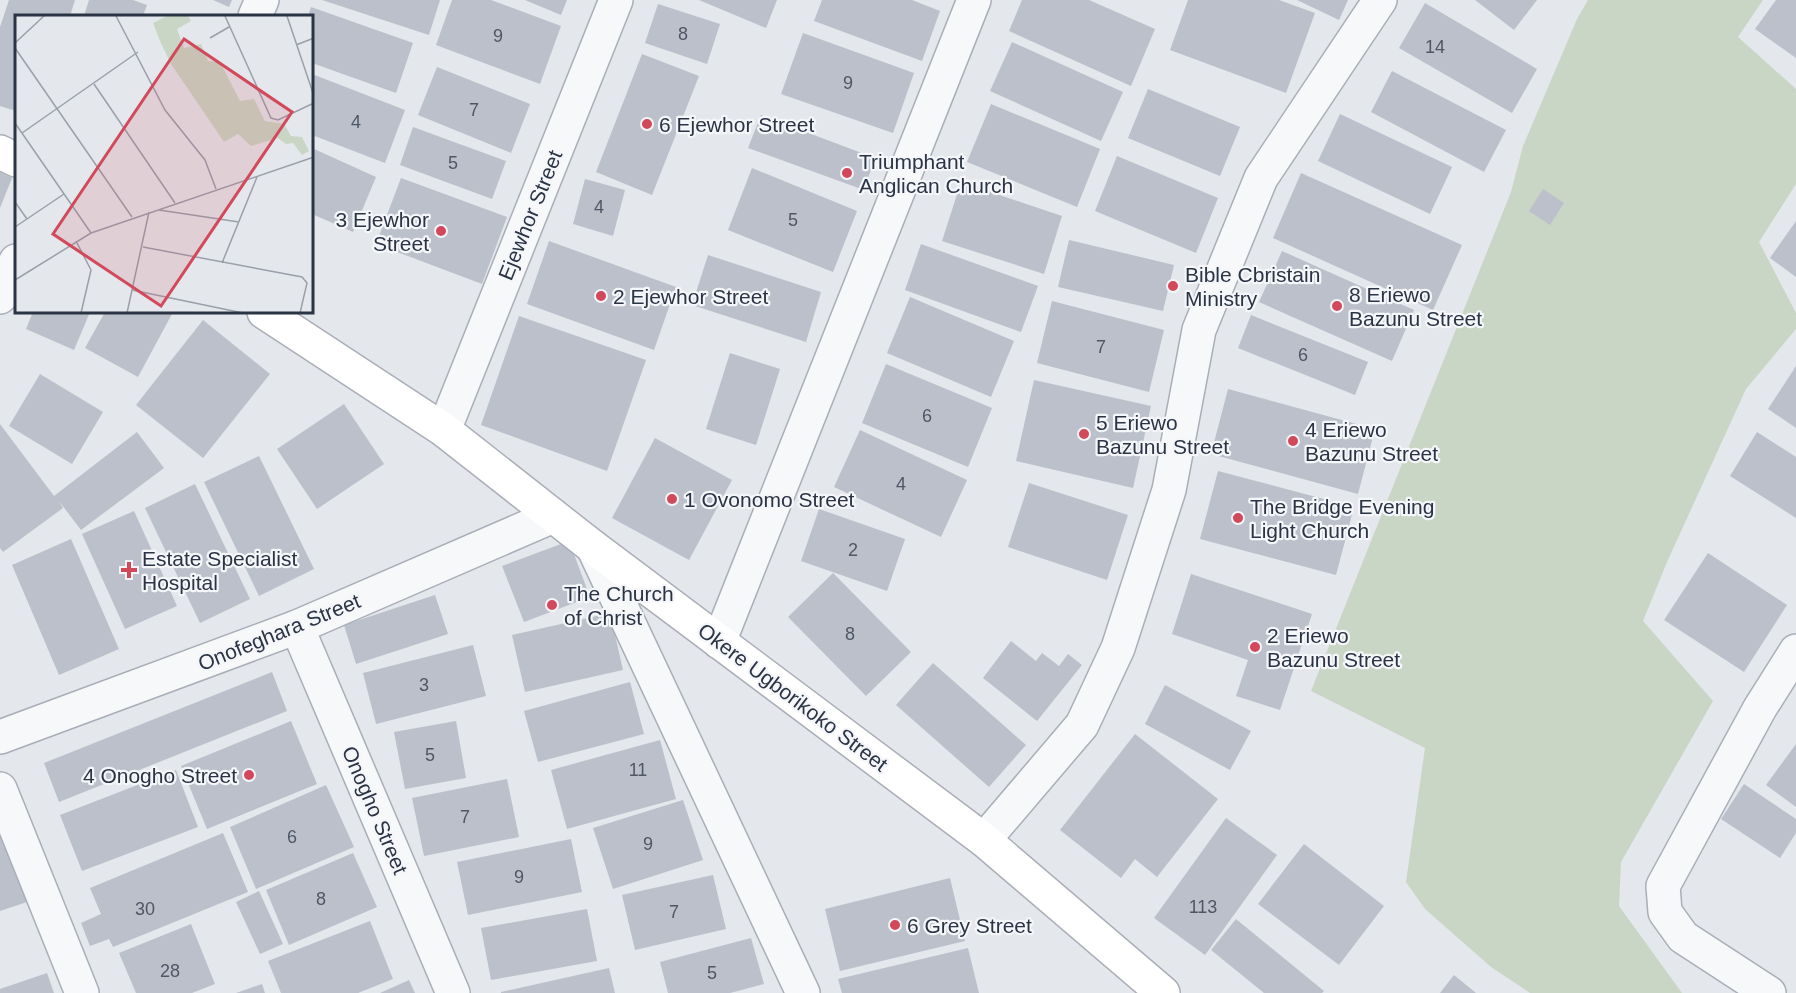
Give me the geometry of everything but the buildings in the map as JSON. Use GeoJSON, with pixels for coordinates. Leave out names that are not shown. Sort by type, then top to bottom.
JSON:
{"type":"FeatureCollection","features":[{"type":"Feature","properties":{"kind":"street"},"geometry":{"type":"LineString","coordinates":[[255,15],[262,0]]}},
{"type":"Feature","properties":{"kind":"street","name":"Ejewhor Street"},"geometry":{"type":"LineString","coordinates":[[444,430],[616,0]]}},
{"type":"Feature","properties":{"kind":"street"},"geometry":{"type":"LineString","coordinates":[[719,642],[974,0]]}},
{"type":"Feature","properties":{"kind":"street"},"geometry":{"type":"LineString","coordinates":[[984,840],[1082,725],[1118,648],[1169,490],[1199,330],[1262,178],[1380,0]]}},
{"type":"Feature","properties":{"kind":"street"},"geometry":{"type":"LineString","coordinates":[[0,152],[15,160]]}},
{"type":"Feature","properties":{"kind":"street"},"geometry":{"type":"LineString","coordinates":[[0,297],[15,263]]}},
{"type":"Feature","properties":{"kind":"street","name":"Okere Ugborikoko Street"},"geometry":{"type":"LineString","coordinates":[[267,314],[444,430],[592,547],[984,840],[1163,993]]}},
{"type":"Feature","properties":{"kind":"street","name":"Onofeghara Street"},"geometry":{"type":"LineString","coordinates":[[0,737],[297,627],[553,516]]}},
{"type":"Feature","properties":{"kind":"street"},"geometry":{"type":"LineString","coordinates":[[592,547],[803,993]]}},
{"type":"Feature","properties":{"kind":"street","name":"Onogho Street"},"geometry":{"type":"LineString","coordinates":[[297,627],[453,993]]}},
{"type":"Feature","properties":{"kind":"street"},"geometry":{"type":"LineString","coordinates":[[1769,993],[1683,937],[1665,912],[1663,886],[1760,708],[1796,651]]}},
{"type":"Feature","properties":{"kind":"street"},"geometry":{"type":"LineString","coordinates":[[0,789],[82,993]]}},
{"type":"Feature","properties":{"kind":"green space"},"geometry":{"type":"Polygon","coordinates":[[[1588,0],[1763,0],[1738,37],[1796,89],[1796,184],[1759,242],[1796,313],[1796,329],[1746,389],[1667,562],[1643,621],[1713,701],[1621,862],[1619,906],[1682,993],[1530,993],[1491,967],[1425,909],[1406,882],[1425,748],[1311,691],[1511,192],[1523,146],[1577,19],[1588,0]]]}},
{"type":"Feature","properties":{"kind":"place","name":"6 Ejewhor Street"},"geometry":{"type":"Point","coordinates":[647,124]}},
{"type":"Feature","properties":{"kind":"place","name":"Triumphant Anglican Church"},"geometry":{"type":"Point","coordinates":[847,173]}},
{"type":"Feature","properties":{"kind":"place","name":"3 Ejewhor Street"},"geometry":{"type":"Point","coordinates":[441,231]}},
{"type":"Feature","properties":{"kind":"place","name":"Bible Cbristain Ministry"},"geometry":{"type":"Point","coordinates":[1173,286]}},
{"type":"Feature","properties":{"kind":"place","name":"2 Ejewhor Street"},"geometry":{"type":"Point","coordinates":[601,296]}},
{"type":"Feature","properties":{"kind":"place","name":"8 Eriewo Bazunu Street"},"geometry":{"type":"Point","coordinates":[1337,306]}},
{"type":"Feature","properties":{"kind":"place","name":"5 Eriewo Bazunu Street"},"geometry":{"type":"Point","coordinates":[1084,434]}},
{"type":"Feature","properties":{"kind":"place","name":"4 Eriewo Bazunu Street"},"geometry":{"type":"Point","coordinates":[1293,441]}},
{"type":"Feature","properties":{"kind":"place","name":"1 Ovonomo Street"},"geometry":{"type":"Point","coordinates":[672,499]}},
{"type":"Feature","properties":{"kind":"place","name":"The Bridge Evening Light Church"},"geometry":{"type":"Point","coordinates":[1238,518]}},
{"type":"Feature","properties":{"kind":"place","name":"Estate Specialist Hospital"},"geometry":{"type":"Point","coordinates":[129,570]}},
{"type":"Feature","properties":{"kind":"place","name":"The Church of Christ"},"geometry":{"type":"Point","coordinates":[552,605]}},
{"type":"Feature","properties":{"kind":"place","name":"2 Eriewo Bazunu Street"},"geometry":{"type":"Point","coordinates":[1255,647]}},
{"type":"Feature","properties":{"kind":"place","name":"4 Onogho Street"},"geometry":{"type":"Point","coordinates":[249,775]}},
{"type":"Feature","properties":{"kind":"place","name":"6 Grey Street"},"geometry":{"type":"Point","coordinates":[895,925]}}]}
